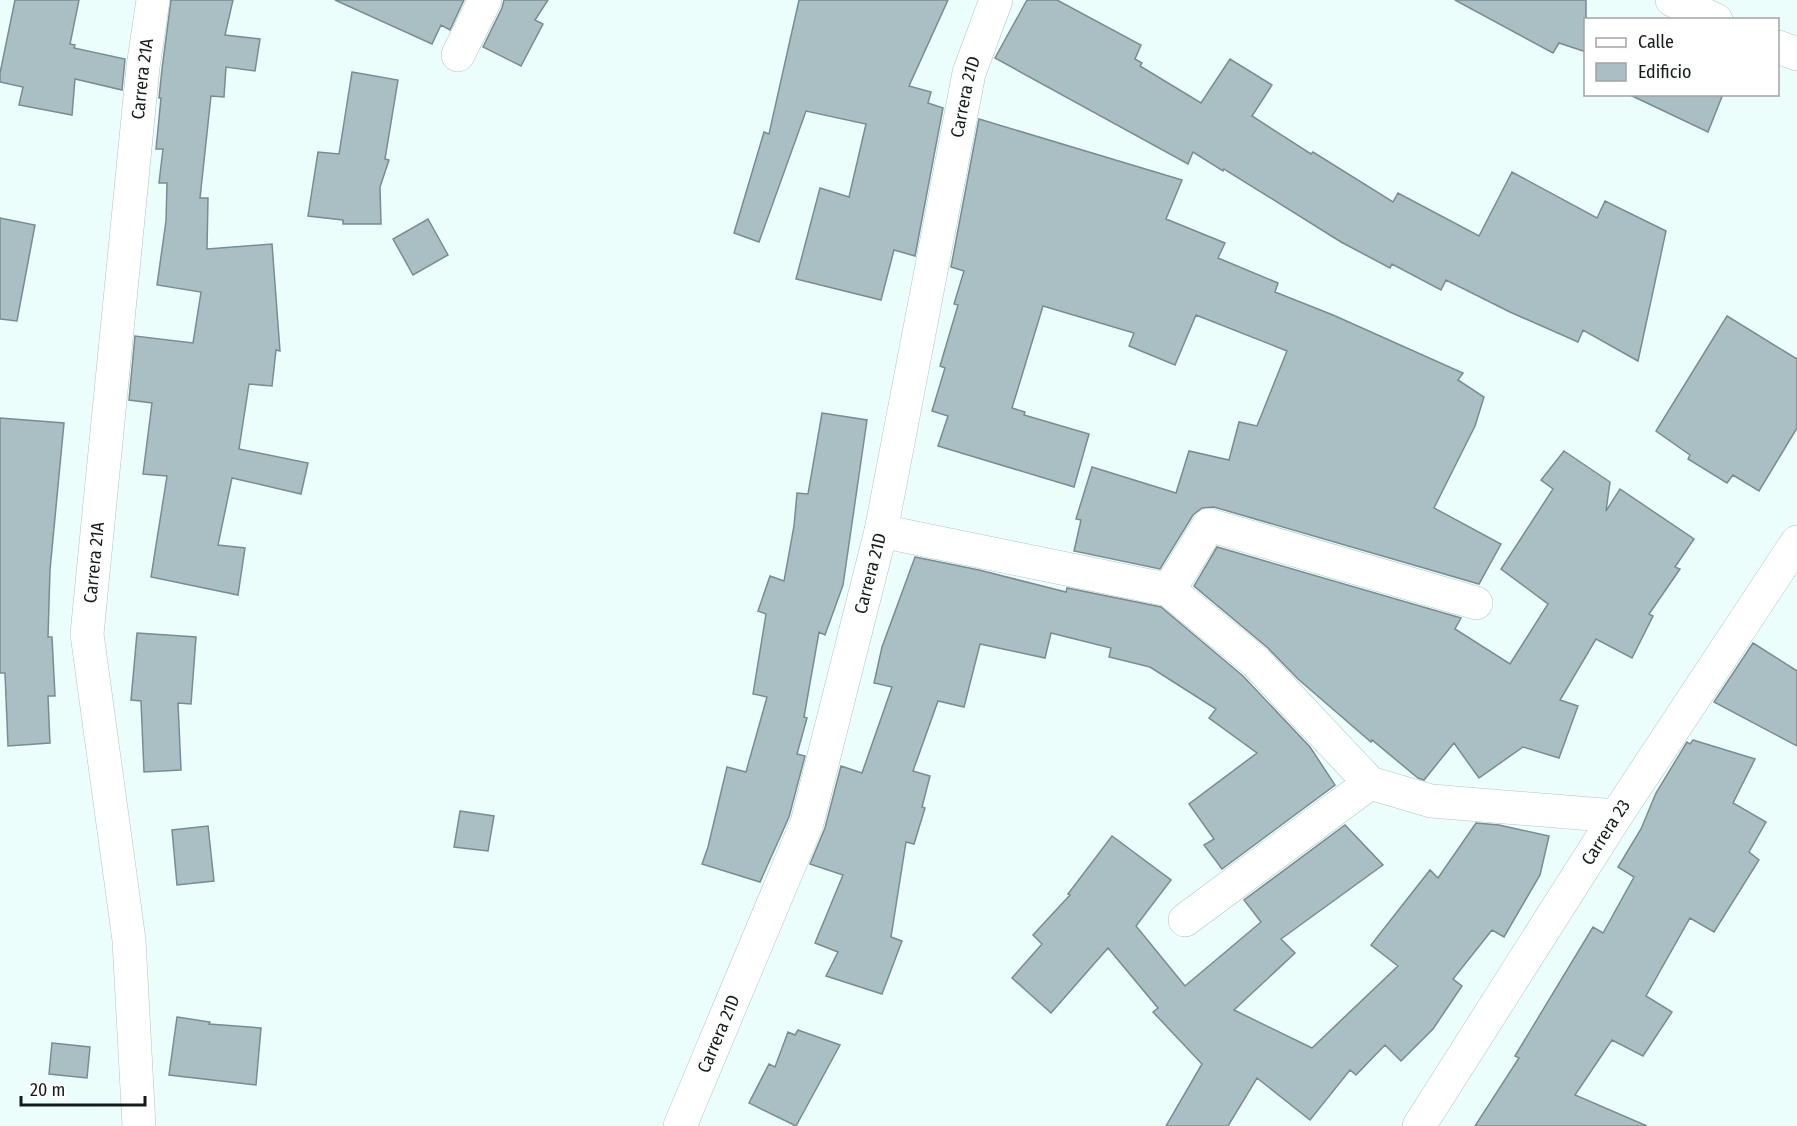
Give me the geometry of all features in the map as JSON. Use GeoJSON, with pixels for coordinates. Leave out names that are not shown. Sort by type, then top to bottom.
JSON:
{"type":"FeatureCollection","features":[{"type":"Feature","properties":{"kind":"street","name":"Carrera 21A"},"geometry":{"type":"LineString","coordinates":[[139,1126],[129,940],[87,634],[144,67],[153,0]]}},
{"type":"Feature","properties":{"kind":"street"},"geometry":{"type":"LineString","coordinates":[[458,55],[485,0]]}},
{"type":"Feature","properties":{"kind":"street","name":"Carrera 21D"},"geometry":{"type":"LineString","coordinates":[[680,1126],[807,824],[880,531],[969,73],[996,0]]}},
{"type":"Feature","properties":{"kind":"street"},"geometry":{"type":"LineString","coordinates":[[1672,0],[1712,18]]}},
{"type":"Feature","properties":{"kind":"street"},"geometry":{"type":"LineString","coordinates":[[1779,47],[1797,54]]}},
{"type":"Feature","properties":{"kind":"street"},"geometry":{"type":"LineString","coordinates":[[1169,590],[1209,525],[1476,603]]}},
{"type":"Feature","properties":{"kind":"street"},"geometry":{"type":"LineString","coordinates":[[880,531],[1169,590],[1256,662],[1370,783],[1431,801],[1616,816]]}},
{"type":"Feature","properties":{"kind":"street","name":"Carrera 23"},"geometry":{"type":"LineString","coordinates":[[1419,1126],[1616,816],[1797,542]]}},
{"type":"Feature","properties":{"kind":"street"},"geometry":{"type":"LineString","coordinates":[[1185,920],[1370,783]]}},
{"type":"Feature","properties":{"kind":"building"},"geometry":{"type":"Polygon","coordinates":[[[15,0],[79,0],[70,44],[75,45],[74,48],[125,59],[122,90],[75,79],[72,115],[19,105],[23,87],[0,82],[15,0]]]}},
{"type":"Feature","properties":{"kind":"building"},"geometry":{"type":"Polygon","coordinates":[[[171,0],[233,0],[225,35],[260,39],[255,71],[226,67],[224,97],[211,96],[200,198],[208,198],[207,249],[272,244],[280,351],[276,350],[272,386],[249,384],[239,449],[308,463],[301,494],[232,478],[218,545],[245,548],[238,595],[151,577],[167,476],[143,474],[152,403],[129,400],[135,336],[193,343],[201,292],[157,285],[166,221],[167,183],[159,183],[163,149],[156,149],[161,98],[159,98],[171,0]]]}},
{"type":"Feature","properties":{"kind":"building"},"geometry":{"type":"Polygon","coordinates":[[[335,0],[464,0],[450,30],[441,25],[432,44],[335,0]]]}},
{"type":"Feature","properties":{"kind":"building"},"geometry":{"type":"Polygon","coordinates":[[[504,0],[548,0],[535,20],[543,24],[521,66],[483,47],[504,0]]]}},
{"type":"Feature","properties":{"kind":"building"},"geometry":{"type":"Polygon","coordinates":[[[799,0],[948,0],[909,86],[931,92],[928,103],[943,108],[915,256],[894,250],[881,300],[796,279],[820,188],[849,197],[866,124],[806,111],[759,242],[734,233],[764,132],[769,134],[799,0]]]}},
{"type":"Feature","properties":{"kind":"building"},"geometry":{"type":"Polygon","coordinates":[[[1027,0],[1057,0],[1141,45],[1135,59],[1142,63],[1140,66],[1201,103],[1230,59],[1272,85],[1252,116],[1393,202],[1398,193],[1479,236],[1512,172],[1597,218],[1605,201],[1666,231],[1638,361],[1583,330],[1578,342],[1446,280],[1441,290],[1392,264],[1390,268],[1341,242],[1193,152],[1188,164],[995,58],[1027,0]]]}},
{"type":"Feature","properties":{"kind":"building"},"geometry":{"type":"Polygon","coordinates":[[[1455,0],[1586,0],[1584,51],[1559,43],[1553,53],[1455,0]]]}},
{"type":"Feature","properties":{"kind":"building"},"geometry":{"type":"Polygon","coordinates":[[[352,72],[398,80],[385,159],[389,160],[380,187],[381,224],[343,224],[343,220],[308,216],[318,152],[339,154],[352,72]]]}},
{"type":"Feature","properties":{"kind":"building"},"geometry":{"type":"Polygon","coordinates":[[[1632,96],[1722,96],[1708,132],[1632,96]]]}},
{"type":"Feature","properties":{"kind":"building"},"geometry":{"type":"Polygon","coordinates":[[[979,119],[1182,180],[1166,219],[1225,243],[1218,258],[1278,283],[1275,292],[1333,315],[1463,373],[1458,380],[1484,397],[1475,426],[1434,508],[1501,544],[1479,584],[1214,507],[1202,508],[1193,515],[1160,569],[1074,551],[1081,520],[1076,519],[1092,467],[1176,493],[1189,451],[1229,460],[1239,422],[1257,426],[1287,351],[1196,315],[1175,365],[1129,346],[1134,333],[1043,306],[1012,408],[1025,412],[1024,415],[1089,434],[1074,487],[938,446],[948,416],[932,411],[945,368],[940,366],[958,305],[954,304],[964,271],[951,267],[979,119]]]}},
{"type":"Feature","properties":{"kind":"building"},"geometry":{"type":"Polygon","coordinates":[[[0,218],[35,225],[17,321],[0,319],[0,218]]]}},
{"type":"Feature","properties":{"kind":"building"},"geometry":{"type":"Polygon","coordinates":[[[428,219],[448,255],[413,275],[393,239],[428,219]]]}},
{"type":"Feature","properties":{"kind":"building"},"geometry":{"type":"Polygon","coordinates":[[[1727,316],[1797,359],[1797,428],[1759,491],[1733,475],[1727,483],[1688,459],[1690,455],[1656,431],[1727,316]]]}},
{"type":"Feature","properties":{"kind":"building"},"geometry":{"type":"Polygon","coordinates":[[[822,413],[867,420],[843,585],[825,635],[819,632],[804,717],[807,718],[797,754],[805,756],[789,817],[760,882],[702,864],[727,767],[746,772],[767,697],[753,694],[766,614],[758,611],[770,576],[784,581],[794,526],[797,493],[808,494],[822,413]]]}},
{"type":"Feature","properties":{"kind":"building"},"geometry":{"type":"Polygon","coordinates":[[[0,418],[64,423],[50,570],[48,637],[52,637],[55,696],[48,696],[50,743],[8,746],[5,673],[0,673],[0,418]]]}},
{"type":"Feature","properties":{"kind":"building"},"geometry":{"type":"Polygon","coordinates":[[[1564,451],[1610,482],[1606,511],[1620,489],[1694,539],[1675,567],[1680,569],[1649,614],[1653,616],[1632,658],[1596,639],[1560,700],[1578,706],[1559,758],[1523,747],[1479,778],[1454,743],[1424,780],[1418,778],[1372,740],[1371,742],[1298,679],[1268,648],[1194,586],[1217,547],[1461,618],[1455,629],[1510,664],[1548,604],[1501,569],[1553,489],[1541,480],[1564,451]]]}},
{"type":"Feature","properties":{"kind":"building"},"geometry":{"type":"Polygon","coordinates":[[[915,557],[1066,592],[1067,588],[1161,607],[1243,676],[1310,747],[1335,785],[1222,869],[1204,845],[1214,839],[1189,804],[1257,753],[1209,718],[1216,709],[1150,667],[1109,657],[1111,648],[1051,633],[1045,658],[980,644],[964,707],[938,701],[913,771],[930,776],[922,807],[925,808],[914,844],[906,842],[891,937],[902,941],[882,994],[826,976],[838,952],[815,943],[843,875],[810,864],[825,828],[841,766],[862,773],[892,687],[874,683],[882,647],[915,557]]]}},
{"type":"Feature","properties":{"kind":"building"},"geometry":{"type":"Polygon","coordinates":[[[137,633],[196,637],[191,704],[178,703],[181,770],[144,772],[141,701],[131,700],[137,633]]]}},
{"type":"Feature","properties":{"kind":"building"},"geometry":{"type":"Polygon","coordinates":[[[1753,643],[1797,671],[1797,746],[1714,702],[1753,643]]]}},
{"type":"Feature","properties":{"kind":"building"},"geometry":{"type":"Polygon","coordinates":[[[1693,740],[1755,759],[1733,803],[1766,822],[1749,852],[1759,860],[1714,932],[1690,918],[1646,996],[1672,1012],[1643,1056],[1612,1040],[1575,1095],[1647,1126],[1475,1126],[1519,1058],[1515,1056],[1593,927],[1603,933],[1634,877],[1618,867],[1641,829],[1656,793],[1687,742],[1690,744],[1693,740]]]}},
{"type":"Feature","properties":{"kind":"building"},"geometry":{"type":"Polygon","coordinates":[[[460,811],[494,816],[488,851],[454,847],[460,811]]]}},
{"type":"Feature","properties":{"kind":"building"},"geometry":{"type":"Polygon","coordinates":[[[1476,823],[1499,825],[1549,836],[1540,875],[1504,937],[1492,930],[1453,979],[1462,986],[1433,1029],[1401,1061],[1385,1045],[1356,1075],[1350,1070],[1310,1120],[1257,1078],[1228,1126],[1166,1126],[1202,1064],[1153,1012],[1158,1008],[1108,948],[1051,1013],[1012,978],[1042,944],[1033,935],[1070,895],[1068,894],[1112,836],[1171,880],[1136,926],[1185,986],[1261,922],[1244,900],[1345,825],[1383,865],[1281,939],[1295,953],[1234,1010],[1312,1048],[1398,966],[1371,945],[1430,870],[1438,878],[1476,823]]]}},
{"type":"Feature","properties":{"kind":"building"},"geometry":{"type":"Polygon","coordinates":[[[208,826],[214,881],[177,885],[172,830],[208,826]]]}},
{"type":"Feature","properties":{"kind":"building"},"geometry":{"type":"Polygon","coordinates":[[[177,1017],[210,1022],[209,1024],[261,1028],[256,1085],[169,1075],[177,1017]]]}},
{"type":"Feature","properties":{"kind":"building"},"geometry":{"type":"Polygon","coordinates":[[[798,1030],[840,1045],[796,1126],[749,1103],[769,1064],[775,1067],[788,1032],[795,1035],[798,1030]]]}},
{"type":"Feature","properties":{"kind":"building"},"geometry":{"type":"Polygon","coordinates":[[[52,1043],[90,1047],[87,1078],[49,1074],[52,1043]]]}}]}
